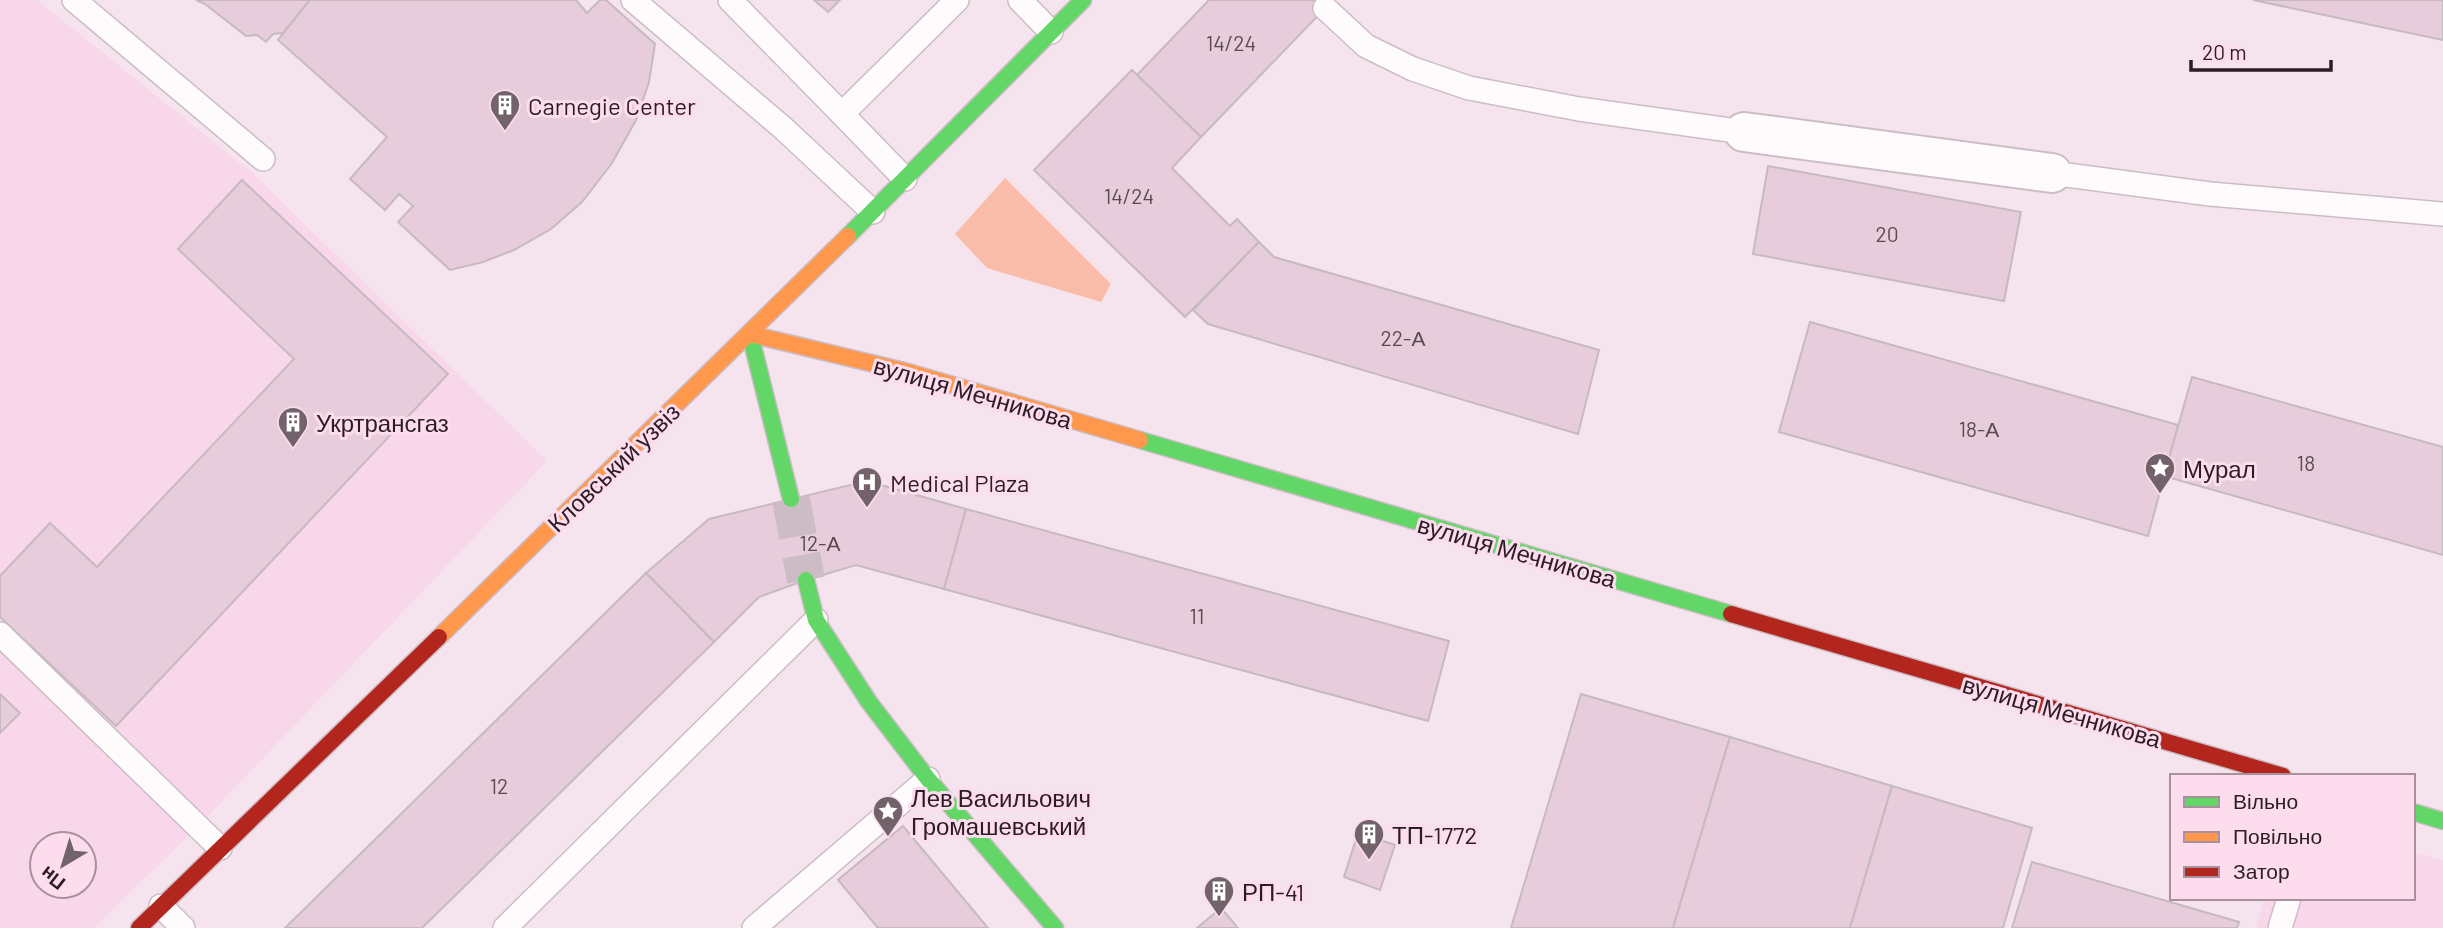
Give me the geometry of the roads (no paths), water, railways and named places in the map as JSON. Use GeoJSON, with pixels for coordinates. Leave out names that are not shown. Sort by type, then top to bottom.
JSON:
{"type":"FeatureCollection","features":[{"type":"Feature","properties":{"kind":"street","name":"Кловський узвіз"},"geometry":{"type":"LineString","coordinates":[[139,928],[750,334],[1083,0]]}},
{"type":"Feature","properties":{"kind":"street"},"geometry":{"type":"LineString","coordinates":[[1744,132],[2052,173]]}},
{"type":"Feature","properties":{"kind":"street"},"geometry":{"type":"LineString","coordinates":[[750,334],[791,499]]}},
{"type":"Feature","properties":{"kind":"street","name":"вулиця Мечникова"},"geometry":{"type":"LineString","coordinates":[[750,334],[908,372],[2276,774]]}},
{"type":"Feature","properties":{"kind":"street"},"geometry":{"type":"LineString","coordinates":[[806,580],[816,620],[869,702],[928,779],[1055,928]]}},
{"type":"Feature","properties":{"kind":"street"},"geometry":{"type":"LineString","coordinates":[[2415,813],[2443,821]]}},
{"type":"Feature","properties":{"kind":"lane"},"geometry":{"type":"LineString","coordinates":[[74,0],[263,159]]}},
{"type":"Feature","properties":{"kind":"lane"},"geometry":{"type":"LineString","coordinates":[[633,0],[783,128],[873,212]]}},
{"type":"Feature","properties":{"kind":"lane"},"geometry":{"type":"LineString","coordinates":[[730,0],[905,179]]}},
{"type":"Feature","properties":{"kind":"lane"},"geometry":{"type":"LineString","coordinates":[[842,114],[957,0]]}},
{"type":"Feature","properties":{"kind":"lane"},"geometry":{"type":"LineString","coordinates":[[1020,0],[1051,32]]}},
{"type":"Feature","properties":{"kind":"lane"},"geometry":{"type":"LineString","coordinates":[[1325,8],[1366,46],[1413,69],[1469,88],[1579,108],[1744,132]]}},
{"type":"Feature","properties":{"kind":"lane"},"geometry":{"type":"LineString","coordinates":[[2052,173],[2210,194],[2443,214]]}},
{"type":"Feature","properties":{"kind":"lane"},"geometry":{"type":"LineString","coordinates":[[505,928],[816,620]]}},
{"type":"Feature","properties":{"kind":"lane"},"geometry":{"type":"LineString","coordinates":[[0,635],[220,848]]}},
{"type":"Feature","properties":{"kind":"lane"},"geometry":{"type":"LineString","coordinates":[[754,928],[928,779]]}},
{"type":"Feature","properties":{"kind":"lane"},"geometry":{"type":"LineString","coordinates":[[2280,928],[2288,900]]}},
{"type":"Feature","properties":{"kind":"lane"},"geometry":{"type":"LineString","coordinates":[[161,906],[183,928]]}},
{"type":"Feature","properties":{"kind":"tunnel"},"geometry":{"type":"LineString","coordinates":[[791,499],[806,580]]}},
{"type":"Feature","properties":{"kind":"place","name":"Carnegie Center"},"geometry":{"type":"Point","coordinates":[505,132]}},
{"type":"Feature","properties":{"kind":"place","name":"Укртрансгаз"},"geometry":{"type":"Point","coordinates":[293,449]}},
{"type":"Feature","properties":{"kind":"place","name":"Мурал"},"geometry":{"type":"Point","coordinates":[2160,495]}},
{"type":"Feature","properties":{"kind":"place","name":"Medical Plaza"},"geometry":{"type":"Point","coordinates":[867,509]}},
{"type":"Feature","properties":{"kind":"place","name":"Лев Васильович Громашевський"},"geometry":{"type":"Point","coordinates":[888,838]}},
{"type":"Feature","properties":{"kind":"place","name":"ТП-1772"},"geometry":{"type":"Point","coordinates":[1369,861]}},
{"type":"Feature","properties":{"kind":"place","name":"РП-41"},"geometry":{"type":"Point","coordinates":[1219,918]}}]}
